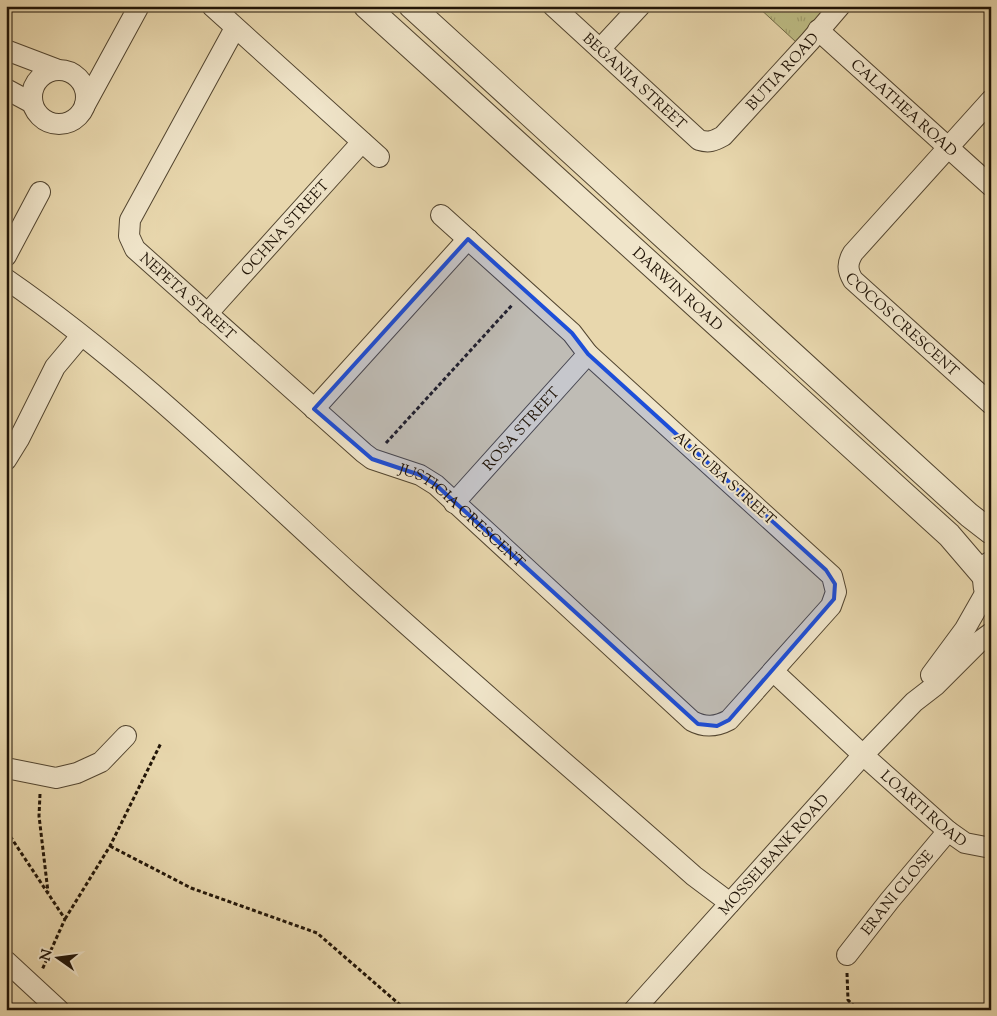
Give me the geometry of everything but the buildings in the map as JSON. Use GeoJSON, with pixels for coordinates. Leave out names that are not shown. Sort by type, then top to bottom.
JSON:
{"type":"FeatureCollection","features":[{"type":"Feature","properties":{"kind":"street"},"geometry":{"type":"LineString","coordinates":[[111,58],[95,68],[45,73],[36,81],[32,92],[32,103],[36,112],[44,120],[53,124],[64,124],[80,114],[111,58],[138,6]]}},
{"type":"Feature","properties":{"kind":"street"},"geometry":{"type":"LineString","coordinates":[[212,6],[379,157]]}},
{"type":"Feature","properties":{"kind":"street","name":"DARWIN ROAD"},"geometry":{"type":"LineString","coordinates":[[366,6],[949,535],[988,583]]}},
{"type":"Feature","properties":{"kind":"street","name":"DARWIN ROAD"},"geometry":{"type":"LineString","coordinates":[[411,6],[970,515],[991,532]]}},
{"type":"Feature","properties":{"kind":"street","name":"BEGANIA STREET"},"geometry":{"type":"LineString","coordinates":[[553,6],[699,140],[712,142],[723,136]]}},
{"type":"Feature","properties":{"kind":"street"},"geometry":{"type":"LineString","coordinates":[[600,49],[640,6]]}},
{"type":"Feature","properties":{"kind":"street","name":"BUTIA ROAD"},"geometry":{"type":"LineString","coordinates":[[723,136],[840,6]]}},
{"type":"Feature","properties":{"kind":"street","name":"NEPETA STREET"},"geometry":{"type":"LineString","coordinates":[[236,28],[134,213],[129,228],[129,236],[135,248],[314,409]]}},
{"type":"Feature","properties":{"kind":"street","name":"CALATHEA ROAD"},"geometry":{"type":"LineString","coordinates":[[818,30],[991,186]]}},
{"type":"Feature","properties":{"kind":"street"},"geometry":{"type":"LineString","coordinates":[[6,50],[78,76],[84,85],[85,105]]}},
{"type":"Feature","properties":{"kind":"street"},"geometry":{"type":"LineString","coordinates":[[6,89],[32,103]]}},
{"type":"Feature","properties":{"kind":"street"},"geometry":{"type":"LineString","coordinates":[[948,148],[991,100]]}},
{"type":"Feature","properties":{"kind":"street","name":"OCHNA STREET"},"geometry":{"type":"LineString","coordinates":[[207,314],[362,142]]}},
{"type":"Feature","properties":{"kind":"street","name":"COCOS CRESCENT"},"geometry":{"type":"LineString","coordinates":[[948,148],[853,253],[849,259],[849,274],[853,280],[991,404]]}},
{"type":"Feature","properties":{"kind":"street"},"geometry":{"type":"LineString","coordinates":[[6,256],[40,192]]}},
{"type":"Feature","properties":{"kind":"street","name":"AUCUBA STREET"},"geometry":{"type":"LineString","coordinates":[[441,215],[526,290],[572,333],[588,354],[832,576],[836,592],[831,606],[773,671]]}},
{"type":"Feature","properties":{"kind":"street"},"geometry":{"type":"LineString","coordinates":[[314,409],[468,239]]}},
{"type":"Feature","properties":{"kind":"street"},"geometry":{"type":"LineString","coordinates":[[6,280],[47,308],[153,394],[368,589],[687,869],[730,903]]}},
{"type":"Feature","properties":{"kind":"street"},"geometry":{"type":"LineString","coordinates":[[6,460],[56,368],[81,336]]}},
{"type":"Feature","properties":{"kind":"street","name":"ROSA STREET"},"geometry":{"type":"LineString","coordinates":[[454,503],[588,354]]}},
{"type":"Feature","properties":{"kind":"street","name":"JUSTICIA CRESCENT"},"geometry":{"type":"LineString","coordinates":[[314,409],[372,458],[420,475],[436,485],[698,724],[710,727],[729,720],[773,671]]}},
{"type":"Feature","properties":{"kind":"street","name":"MOSSELBANK ROAD"},"geometry":{"type":"LineString","coordinates":[[914,702],[965,629],[988,583]]}},
{"type":"Feature","properties":{"kind":"street","name":"MOSSELBANK ROAD"},"geometry":{"type":"LineString","coordinates":[[634,1010],[863,755],[914,702],[936,685],[980,641],[991,633]]}},
{"type":"Feature","properties":{"kind":"street"},"geometry":{"type":"LineString","coordinates":[[773,671],[863,755]]}},
{"type":"Feature","properties":{"kind":"street"},"geometry":{"type":"LineString","coordinates":[[6,768],[56,778],[77,773],[101,762],[126,736]]}},
{"type":"Feature","properties":{"kind":"street","name":"LOARTI ROAD"},"geometry":{"type":"LineString","coordinates":[[863,755],[948,831],[965,843],[991,848]]}},
{"type":"Feature","properties":{"kind":"street","name":"ERANI CLOSE"},"geometry":{"type":"LineString","coordinates":[[847,956],[890,900],[948,831]]}},
{"type":"Feature","properties":{"kind":"street"},"geometry":{"type":"LineString","coordinates":[[6,961],[59,1010]]}},
{"type":"Feature","properties":{"kind":"path"},"geometry":{"type":"LineString","coordinates":[[372,458],[526,290]]}},
{"type":"Feature","properties":{"kind":"path"},"geometry":{"type":"LineString","coordinates":[[40,975],[65,919],[110,846],[161,743]]}},
{"type":"Feature","properties":{"kind":"path"},"geometry":{"type":"LineString","coordinates":[[48,894],[38,816],[40,795],[56,778]]}},
{"type":"Feature","properties":{"kind":"path"},"geometry":{"type":"LineString","coordinates":[[6,824],[10,836],[65,919]]}},
{"type":"Feature","properties":{"kind":"path"},"geometry":{"type":"LineString","coordinates":[[110,846],[191,888],[317,933],[406,1010]]}},
{"type":"Feature","properties":{"kind":"path"},"geometry":{"type":"LineString","coordinates":[[847,956],[848,1000],[858,1010]]}},
{"type":"Feature","properties":{"kind":"highlighted area"},"geometry":{"type":"Polygon","coordinates":[[[468,239],[572,333],[588,354],[826,570],[835,584],[834,599],[729,720],[717,726],[698,724],[436,485],[420,475],[372,459],[314,409],[468,239]]]}},
{"type":"Feature","properties":{"kind":"green space"},"geometry":{"type":"Polygon","coordinates":[[[757,6],[828,6],[796,42],[757,6]]]}}]}
